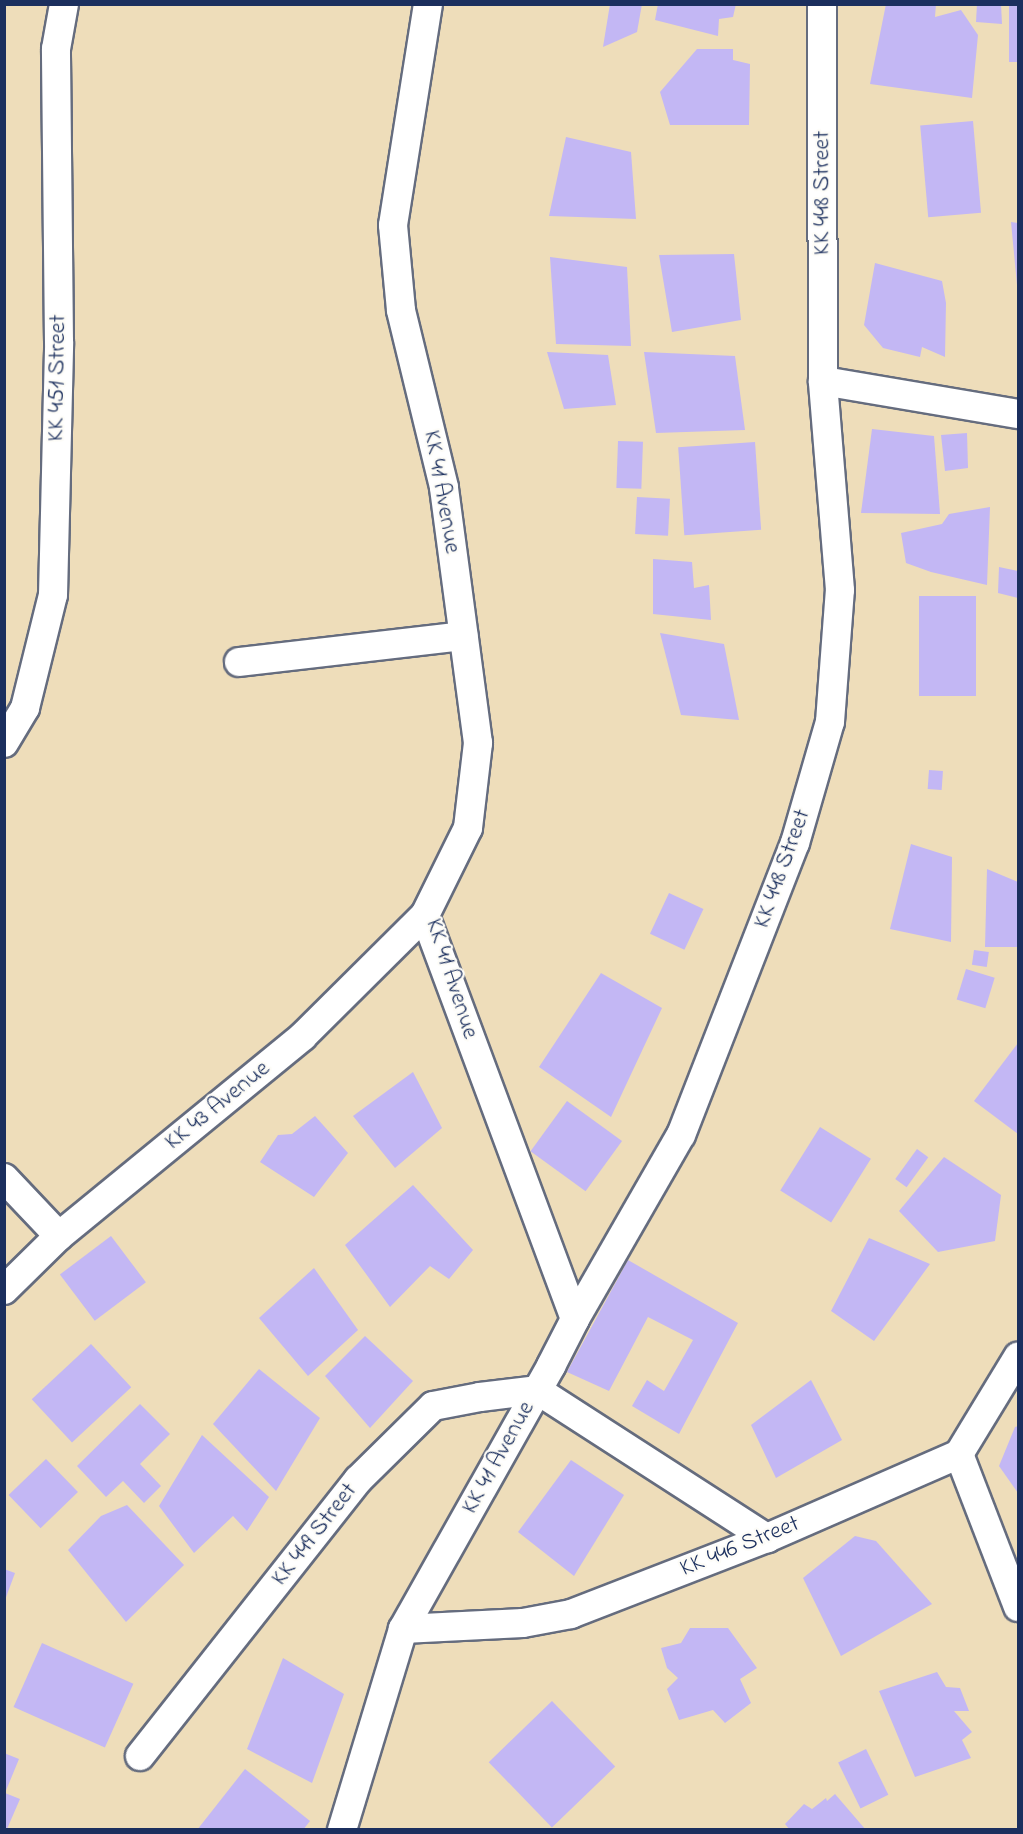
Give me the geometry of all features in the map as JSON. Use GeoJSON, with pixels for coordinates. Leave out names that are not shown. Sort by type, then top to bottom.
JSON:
{"type":"FeatureCollection","features":[{"type":"Feature","properties":{"kind":"street","name":"KK 451 Street"},"geometry":{"type":"LineString","coordinates":[[4,742],[25,708],[53,595],[59,342],[56,49],[64,4]]}},
{"type":"Feature","properties":{"kind":"street","name":"KK 41 Avenue"},"geometry":{"type":"LineString","coordinates":[[342,1830],[403,1629],[537,1390],[574,1318],[425,915],[468,828],[478,743],[444,487],[401,310],[393,225],[428,4]]}},
{"type":"Feature","properties":{"kind":"street","name":"KK 448 Street"},"geometry":{"type":"LineString","coordinates":[[574,1318],[681,1135],[795,843],[830,723],[840,590],[823,381],[822,4]]}},
{"type":"Feature","properties":{"kind":"street"},"geometry":{"type":"LineString","coordinates":[[823,381],[1018,414]]}},
{"type":"Feature","properties":{"kind":"street"},"geometry":{"type":"LineString","coordinates":[[239,662],[464,636]]}},
{"type":"Feature","properties":{"kind":"street","name":"KK 43 Avenue"},"geometry":{"type":"LineString","coordinates":[[4,1290],[58,1236],[303,1036],[425,915]]}},
{"type":"Feature","properties":{"kind":"street"},"geometry":{"type":"LineString","coordinates":[[4,1178],[58,1236]]}},
{"type":"Feature","properties":{"kind":"street"},"geometry":{"type":"LineString","coordinates":[[1018,1357],[959,1454],[1018,1607]]}},
{"type":"Feature","properties":{"kind":"street"},"geometry":{"type":"LineString","coordinates":[[537,1390],[767,1538]]}},
{"type":"Feature","properties":{"kind":"street","name":"KK 449 Street"},"geometry":{"type":"LineString","coordinates":[[140,1756],[358,1480],[433,1406],[537,1390]]}},
{"type":"Feature","properties":{"kind":"street","name":"KK 446 Street"},"geometry":{"type":"LineString","coordinates":[[403,1629],[523,1623],[571,1614],[767,1538],[959,1454]]}},
{"type":"Feature","properties":{"kind":"building"},"geometry":{"type":"Polygon","coordinates":[[[610,4],[642,4],[637,32],[603,47],[610,4]]]}},
{"type":"Feature","properties":{"kind":"building"},"geometry":{"type":"Polygon","coordinates":[[[658,4],[736,4],[733,17],[719,19],[718,36],[655,20],[658,4]]]}},
{"type":"Feature","properties":{"kind":"building"},"geometry":{"type":"Polygon","coordinates":[[[886,4],[936,4],[935,17],[961,10],[978,35],[972,98],[870,84],[886,4]]]}},
{"type":"Feature","properties":{"kind":"building"},"geometry":{"type":"Polygon","coordinates":[[[977,4],[1001,4],[1002,24],[976,22],[977,4]]]}},
{"type":"Feature","properties":{"kind":"building"},"geometry":{"type":"Polygon","coordinates":[[[1009,4],[1018,4],[1018,62],[1009,62],[1009,4]]]}},
{"type":"Feature","properties":{"kind":"building"},"geometry":{"type":"Polygon","coordinates":[[[697,49],[733,49],[733,60],[750,64],[749,125],[670,125],[660,92],[697,49]]]}},
{"type":"Feature","properties":{"kind":"building"},"geometry":{"type":"Polygon","coordinates":[[[973,121],[981,213],[928,217],[920,126],[973,121]]]}},
{"type":"Feature","properties":{"kind":"building"},"geometry":{"type":"Polygon","coordinates":[[[566,137],[631,152],[636,219],[549,216],[566,137]]]}},
{"type":"Feature","properties":{"kind":"building"},"geometry":{"type":"Polygon","coordinates":[[[1011,222],[1018,223],[1018,285],[1017,285],[1011,222]]]}},
{"type":"Feature","properties":{"kind":"building"},"geometry":{"type":"Polygon","coordinates":[[[734,254],[741,320],[672,332],[659,255],[734,254]]]}},
{"type":"Feature","properties":{"kind":"building"},"geometry":{"type":"Polygon","coordinates":[[[550,257],[627,267],[631,346],[556,344],[550,257]]]}},
{"type":"Feature","properties":{"kind":"building"},"geometry":{"type":"Polygon","coordinates":[[[875,263],[942,281],[946,303],[945,357],[922,347],[920,357],[883,348],[864,325],[875,263]]]}},
{"type":"Feature","properties":{"kind":"building"},"geometry":{"type":"Polygon","coordinates":[[[547,352],[608,355],[616,405],[564,409],[547,352]]]}},
{"type":"Feature","properties":{"kind":"building"},"geometry":{"type":"Polygon","coordinates":[[[644,352],[735,356],[745,430],[656,433],[644,352]]]}},
{"type":"Feature","properties":{"kind":"building"},"geometry":{"type":"Polygon","coordinates":[[[872,429],[934,436],[940,514],[861,513],[872,429]]]}},
{"type":"Feature","properties":{"kind":"building"},"geometry":{"type":"Polygon","coordinates":[[[967,433],[968,468],[945,471],[941,435],[967,433]]]}},
{"type":"Feature","properties":{"kind":"building"},"geometry":{"type":"Polygon","coordinates":[[[618,441],[643,442],[641,489],[616,488],[618,441]]]}},
{"type":"Feature","properties":{"kind":"building"},"geometry":{"type":"Polygon","coordinates":[[[755,442],[761,530],[684,535],[678,447],[755,442]]]}},
{"type":"Feature","properties":{"kind":"building"},"geometry":{"type":"Polygon","coordinates":[[[637,497],[670,499],[668,536],[635,534],[637,497]]]}},
{"type":"Feature","properties":{"kind":"building"},"geometry":{"type":"Polygon","coordinates":[[[990,507],[987,585],[931,572],[906,563],[901,533],[942,524],[949,514],[990,507]]]}},
{"type":"Feature","properties":{"kind":"building"},"geometry":{"type":"Polygon","coordinates":[[[653,559],[692,562],[694,588],[709,585],[711,620],[653,614],[653,559]]]}},
{"type":"Feature","properties":{"kind":"building"},"geometry":{"type":"Polygon","coordinates":[[[999,567],[1018,571],[1018,598],[998,593],[999,567]]]}},
{"type":"Feature","properties":{"kind":"building"},"geometry":{"type":"Polygon","coordinates":[[[919,596],[976,596],[976,696],[919,696],[919,596]]]}},
{"type":"Feature","properties":{"kind":"building"},"geometry":{"type":"Polygon","coordinates":[[[660,633],[724,644],[739,720],[681,715],[660,633]]]}},
{"type":"Feature","properties":{"kind":"building"},"geometry":{"type":"Polygon","coordinates":[[[929,770],[943,771],[942,790],[928,789],[929,770]]]}},
{"type":"Feature","properties":{"kind":"building"},"geometry":{"type":"Polygon","coordinates":[[[911,844],[952,857],[951,942],[890,929],[911,844]]]}},
{"type":"Feature","properties":{"kind":"building"},"geometry":{"type":"Polygon","coordinates":[[[987,869],[1018,882],[1018,947],[985,947],[987,869]]]}},
{"type":"Feature","properties":{"kind":"building"},"geometry":{"type":"Polygon","coordinates":[[[669,893],[703,909],[684,950],[650,934],[669,893]]]}},
{"type":"Feature","properties":{"kind":"building"},"geometry":{"type":"Polygon","coordinates":[[[974,950],[989,952],[987,967],[972,965],[974,950]]]}},
{"type":"Feature","properties":{"kind":"building"},"geometry":{"type":"Polygon","coordinates":[[[966,969],[995,978],[985,1008],[957,1000],[966,969]]]}},
{"type":"Feature","properties":{"kind":"building"},"geometry":{"type":"Polygon","coordinates":[[[601,973],[662,1008],[611,1117],[539,1067],[601,973]]]}},
{"type":"Feature","properties":{"kind":"building"},"geometry":{"type":"Polygon","coordinates":[[[1018,1043],[1018,1134],[974,1101],[1018,1043]]]}},
{"type":"Feature","properties":{"kind":"building"},"geometry":{"type":"Polygon","coordinates":[[[413,1072],[442,1128],[395,1168],[353,1116],[413,1072]]]}},
{"type":"Feature","properties":{"kind":"building"},"geometry":{"type":"Polygon","coordinates":[[[567,1101],[622,1141],[586,1191],[531,1151],[567,1101]]]}},
{"type":"Feature","properties":{"kind":"building"},"geometry":{"type":"Polygon","coordinates":[[[315,1116],[348,1153],[314,1197],[260,1162],[278,1135],[292,1134],[315,1116]]]}},
{"type":"Feature","properties":{"kind":"building"},"geometry":{"type":"Polygon","coordinates":[[[820,1127],[871,1159],[831,1222],[780,1191],[820,1127]]]}},
{"type":"Feature","properties":{"kind":"building"},"geometry":{"type":"Polygon","coordinates":[[[917,1149],[928,1157],[907,1187],[895,1179],[917,1149]]]}},
{"type":"Feature","properties":{"kind":"building"},"geometry":{"type":"Polygon","coordinates":[[[944,1157],[1001,1195],[995,1241],[938,1252],[899,1211],[944,1157]]]}},
{"type":"Feature","properties":{"kind":"building"},"geometry":{"type":"Polygon","coordinates":[[[413,1185],[473,1250],[449,1279],[430,1266],[390,1307],[345,1245],[413,1185]]]}},
{"type":"Feature","properties":{"kind":"building"},"geometry":{"type":"Polygon","coordinates":[[[111,1236],[146,1282],[95,1321],[60,1275],[111,1236]]]}},
{"type":"Feature","properties":{"kind":"building"},"geometry":{"type":"Polygon","coordinates":[[[869,1238],[930,1264],[874,1341],[831,1311],[869,1238]]]}},
{"type":"Feature","properties":{"kind":"building"},"geometry":{"type":"Polygon","coordinates":[[[628,1260],[738,1323],[679,1434],[632,1406],[647,1380],[664,1391],[693,1340],[648,1317],[609,1391],[567,1372],[628,1260]]]}},
{"type":"Feature","properties":{"kind":"building"},"geometry":{"type":"Polygon","coordinates":[[[314,1268],[358,1330],[308,1376],[259,1318],[314,1268]]]}},
{"type":"Feature","properties":{"kind":"building"},"geometry":{"type":"Polygon","coordinates":[[[365,1336],[413,1381],[370,1428],[325,1376],[365,1336]]]}},
{"type":"Feature","properties":{"kind":"building"},"geometry":{"type":"Polygon","coordinates":[[[91,1344],[131,1387],[72,1442],[32,1399],[91,1344]]]}},
{"type":"Feature","properties":{"kind":"building"},"geometry":{"type":"Polygon","coordinates":[[[259,1369],[320,1418],[276,1491],[213,1424],[259,1369]]]}},
{"type":"Feature","properties":{"kind":"building"},"geometry":{"type":"Polygon","coordinates":[[[811,1380],[842,1440],[776,1478],[751,1425],[811,1380]]]}},
{"type":"Feature","properties":{"kind":"building"},"geometry":{"type":"Polygon","coordinates":[[[140,1404],[170,1434],[140,1464],[161,1486],[144,1503],[123,1481],[106,1497],[77,1466],[140,1404]]]}},
{"type":"Feature","properties":{"kind":"building"},"geometry":{"type":"Polygon","coordinates":[[[1018,1426],[1018,1493],[999,1466],[1015,1427],[1018,1426]]]}},
{"type":"Feature","properties":{"kind":"building"},"geometry":{"type":"Polygon","coordinates":[[[202,1435],[269,1497],[247,1531],[233,1516],[194,1553],[159,1506],[202,1435]]]}},
{"type":"Feature","properties":{"kind":"building"},"geometry":{"type":"Polygon","coordinates":[[[46,1459],[78,1492],[41,1528],[9,1495],[46,1459]]]}},
{"type":"Feature","properties":{"kind":"building"},"geometry":{"type":"Polygon","coordinates":[[[571,1460],[624,1495],[574,1576],[518,1532],[571,1460]]]}},
{"type":"Feature","properties":{"kind":"building"},"geometry":{"type":"Polygon","coordinates":[[[127,1505],[184,1565],[126,1622],[68,1550],[101,1516],[127,1505]]]}},
{"type":"Feature","properties":{"kind":"building"},"geometry":{"type":"Polygon","coordinates":[[[855,1536],[876,1541],[932,1604],[841,1656],[803,1578],[855,1536]]]}},
{"type":"Feature","properties":{"kind":"building"},"geometry":{"type":"Polygon","coordinates":[[[4,1569],[15,1573],[5,1600],[4,1600],[4,1569]]]}},
{"type":"Feature","properties":{"kind":"building"},"geometry":{"type":"Polygon","coordinates":[[[690,1628],[728,1628],[757,1668],[740,1679],[751,1703],[725,1723],[713,1710],[679,1720],[667,1689],[678,1678],[667,1668],[661,1648],[681,1643],[690,1628]]]}},
{"type":"Feature","properties":{"kind":"building"},"geometry":{"type":"Polygon","coordinates":[[[42,1643],[133,1684],[105,1748],[14,1707],[42,1643]]]}},
{"type":"Feature","properties":{"kind":"building"},"geometry":{"type":"Polygon","coordinates":[[[283,1658],[344,1694],[312,1783],[247,1749],[283,1658]]]}},
{"type":"Feature","properties":{"kind":"building"},"geometry":{"type":"Polygon","coordinates":[[[937,1672],[946,1687],[960,1688],[969,1711],[954,1711],[972,1732],[962,1740],[971,1758],[915,1777],[879,1691],[937,1672]]]}},
{"type":"Feature","properties":{"kind":"building"},"geometry":{"type":"Polygon","coordinates":[[[552,1701],[615,1766],[552,1828],[489,1762],[552,1701]]]}},
{"type":"Feature","properties":{"kind":"building"},"geometry":{"type":"Polygon","coordinates":[[[866,1749],[888,1795],[860,1808],[838,1763],[866,1749]]]}},
{"type":"Feature","properties":{"kind":"building"},"geometry":{"type":"Polygon","coordinates":[[[4,1753],[19,1759],[5,1793],[20,1799],[7,1829],[4,1828],[4,1753]]]}},
{"type":"Feature","properties":{"kind":"building"},"geometry":{"type":"Polygon","coordinates":[[[245,1769],[310,1821],[303,1830],[197,1830],[245,1769]]]}},
{"type":"Feature","properties":{"kind":"building"},"geometry":{"type":"Polygon","coordinates":[[[835,1794],[866,1830],[790,1830],[785,1824],[804,1804],[812,1809],[835,1794]]]}}]}
